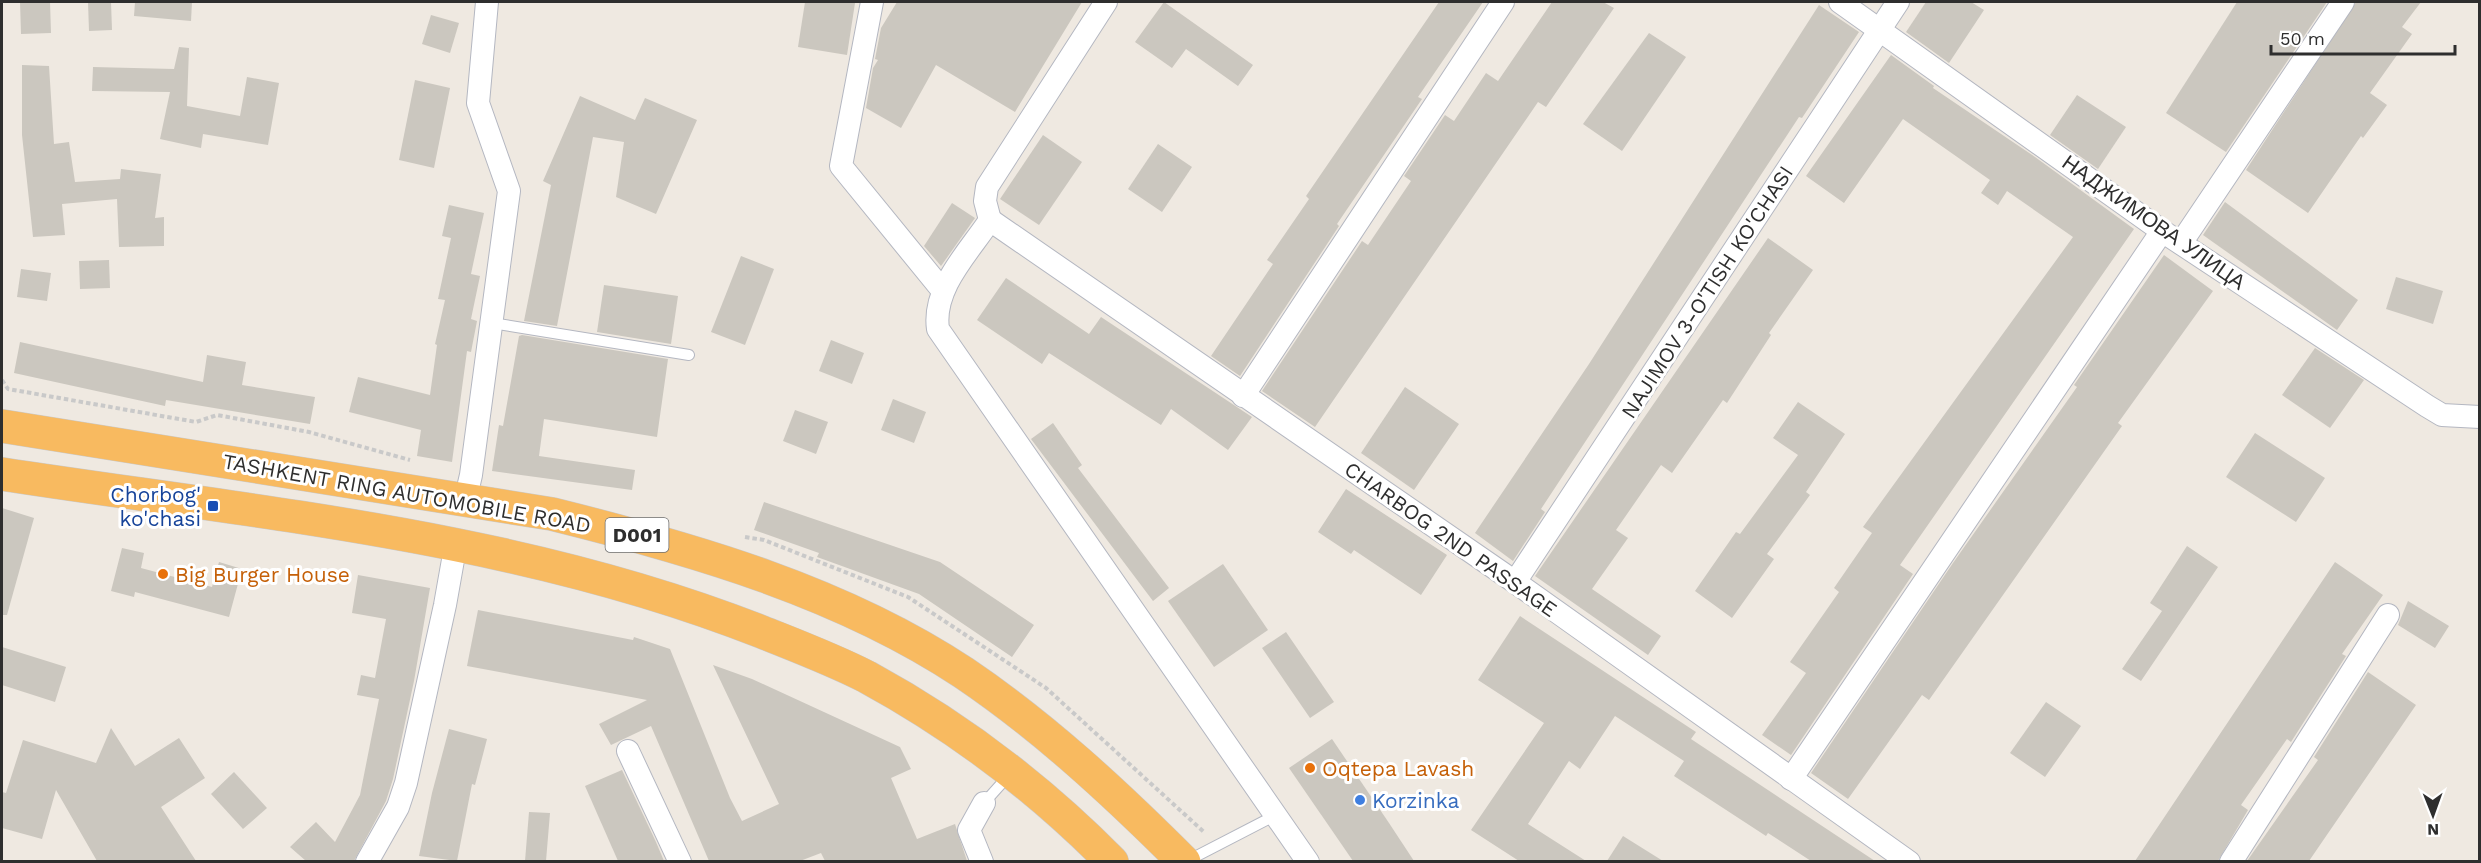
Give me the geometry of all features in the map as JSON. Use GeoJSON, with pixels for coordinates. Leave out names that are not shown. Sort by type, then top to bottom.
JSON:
{"type":"FeatureCollection","features":[{"type":"Feature","properties":{"kind":"highway","name":"TASHKENT RING AUTOMOBILE ROAD"},"geometry":{"type":"LineString","coordinates":[[2,426],[552,514],[640,536],[799,590],[889,629],[964,673],[1047,737],[1115,794],[1185,861]]}},
{"type":"Feature","properties":{"kind":"highway","name":"TASHKENT RING AUTOMOBILE ROAD"},"geometry":{"type":"LineString","coordinates":[[2,474],[456,543],[623,584],[711,612],[788,642],[864,676],[932,715],[1012,772],[1075,825],[1112,861]]}},
{"type":"Feature","properties":{"kind":"street"},"geometry":{"type":"LineString","coordinates":[[465,501],[471,475],[510,191],[478,103],[487,2]]}},
{"type":"Feature","properties":{"kind":"street"},"geometry":{"type":"LineString","coordinates":[[872,2],[841,166],[943,291]]}},
{"type":"Feature","properties":{"kind":"street"},"geometry":{"type":"LineString","coordinates":[[1106,2],[987,188],[985,201],[990,220],[943,291],[936,315],[938,329],[1308,861]]}},
{"type":"Feature","properties":{"kind":"street"},"geometry":{"type":"LineString","coordinates":[[1243,396],[1503,2]]}},
{"type":"Feature","properties":{"kind":"street","name":"НАДЖИМОВА УЛИЦА"},"geometry":{"type":"LineString","coordinates":[[1840,2],[1880,28],[2171,237],[2434,410],[2442,415],[2480,417]]}},
{"type":"Feature","properties":{"kind":"street","name":"NAJIMOV 3-O'TISH KO'CHASI"},"geometry":{"type":"LineString","coordinates":[[1515,582],[1898,2]]}},
{"type":"Feature","properties":{"kind":"street"},"geometry":{"type":"LineString","coordinates":[[1791,778],[2171,237],[2343,2]]}},
{"type":"Feature","properties":{"kind":"street","name":"CHARBOG 2ND PASSAGE"},"geometry":{"type":"LineString","coordinates":[[990,220],[1515,582],[1909,861]]}},
{"type":"Feature","properties":{"kind":"street"},"geometry":{"type":"LineString","coordinates":[[367,861],[399,807],[406,783],[445,605],[456,543]]}},
{"type":"Feature","properties":{"kind":"street"},"geometry":{"type":"LineString","coordinates":[[2231,861],[2388,615]]}},
{"type":"Feature","properties":{"kind":"street"},"geometry":{"type":"LineString","coordinates":[[628,751],[680,861]]}},
{"type":"Feature","properties":{"kind":"street"},"geometry":{"type":"LineString","coordinates":[[982,861],[969,830],[984,803]]}},
{"type":"Feature","properties":{"kind":"lane"},"geometry":{"type":"LineString","coordinates":[[492,323],[689,355]]}},
{"type":"Feature","properties":{"kind":"lane"},"geometry":{"type":"LineString","coordinates":[[984,803],[1012,772]]}},
{"type":"Feature","properties":{"kind":"lane"},"geometry":{"type":"LineString","coordinates":[[1185,861],[1276,814]]}},
{"type":"Feature","properties":{"kind":"building"},"geometry":{"type":"Polygon","coordinates":[[[20,2],[50,2],[51,33],[21,34],[20,2]]]}},
{"type":"Feature","properties":{"kind":"building"},"geometry":{"type":"Polygon","coordinates":[[[88,2],[111,2],[112,30],[89,31],[88,2]]]}},
{"type":"Feature","properties":{"kind":"building"},"geometry":{"type":"Polygon","coordinates":[[[135,2],[192,2],[191,21],[134,16],[135,2]]]}},
{"type":"Feature","properties":{"kind":"building"},"geometry":{"type":"Polygon","coordinates":[[[805,2],[855,3],[847,55],[798,47],[805,2]]]}},
{"type":"Feature","properties":{"kind":"building"},"geometry":{"type":"Polygon","coordinates":[[[897,2],[1082,2],[1015,112],[936,65],[901,128],[866,108],[873,68],[878,60],[875,59],[881,28],[897,2]]]}},
{"type":"Feature","properties":{"kind":"building"},"geometry":{"type":"Polygon","coordinates":[[[1164,2],[1253,65],[1238,86],[1186,49],[1172,68],[1135,42],[1164,2]]]}},
{"type":"Feature","properties":{"kind":"building"},"geometry":{"type":"Polygon","coordinates":[[[1439,2],[1483,2],[1418,97],[1422,99],[1337,224],[1339,226],[1240,376],[1211,356],[1273,264],[1267,260],[1309,199],[1306,196],[1439,2]]]}},
{"type":"Feature","properties":{"kind":"building"},"geometry":{"type":"Polygon","coordinates":[[[1552,2],[1603,2],[1614,8],[1546,107],[1538,102],[1315,427],[1262,391],[1362,241],[1368,245],[1411,181],[1404,176],[1445,115],[1454,121],[1486,73],[1498,81],[1552,2]]]}},
{"type":"Feature","properties":{"kind":"building"},"geometry":{"type":"Polygon","coordinates":[[[1926,2],[1971,2],[1984,10],[1949,63],[1906,32],[1926,2]]]}},
{"type":"Feature","properties":{"kind":"building"},"geometry":{"type":"Polygon","coordinates":[[[2237,2],[2327,2],[2226,152],[2166,113],[2237,2]]]}},
{"type":"Feature","properties":{"kind":"building"},"geometry":{"type":"Polygon","coordinates":[[[2356,2],[2421,2],[2402,27],[2412,34],[2370,93],[2387,105],[2363,138],[2361,136],[2308,213],[2246,170],[2356,2]]]}},
{"type":"Feature","properties":{"kind":"building"},"geometry":{"type":"Polygon","coordinates":[[[1819,5],[1859,32],[1802,118],[1799,117],[1541,509],[1545,512],[1513,561],[1475,533],[1589,364],[1819,5]]]}},
{"type":"Feature","properties":{"kind":"building"},"geometry":{"type":"Polygon","coordinates":[[[431,15],[459,23],[450,53],[422,44],[431,15]]]}},
{"type":"Feature","properties":{"kind":"building"},"geometry":{"type":"Polygon","coordinates":[[[1649,33],[1686,57],[1622,151],[1583,124],[1649,33]]]}},
{"type":"Feature","properties":{"kind":"building"},"geometry":{"type":"Polygon","coordinates":[[[179,47],[189,48],[187,106],[240,116],[247,77],[279,83],[268,145],[203,134],[201,148],[160,139],[170,92],[92,91],[93,67],[174,69],[179,47]]]}},
{"type":"Feature","properties":{"kind":"building"},"geometry":{"type":"Polygon","coordinates":[[[1891,55],[1934,86],[1933,88],[2035,157],[2134,229],[1900,565],[1913,574],[1791,755],[1762,735],[1806,673],[1790,662],[1839,592],[1834,588],[1872,533],[1863,527],[2073,237],[2007,191],[1998,205],[1981,193],[1990,180],[1903,119],[1844,203],[1806,176],[1891,55]]]}},
{"type":"Feature","properties":{"kind":"building"},"geometry":{"type":"Polygon","coordinates":[[[22,65],[49,66],[54,144],[69,142],[75,182],[120,179],[121,169],[161,174],[155,218],[164,217],[164,246],[119,247],[117,199],[62,204],[65,235],[33,237],[22,135],[22,65]]]}},
{"type":"Feature","properties":{"kind":"building"},"geometry":{"type":"Polygon","coordinates":[[[415,80],[450,88],[434,168],[399,160],[415,80]]]}},
{"type":"Feature","properties":{"kind":"building"},"geometry":{"type":"Polygon","coordinates":[[[2077,95],[2126,127],[2098,169],[2050,135],[2077,95]]]}},
{"type":"Feature","properties":{"kind":"building"},"geometry":{"type":"Polygon","coordinates":[[[580,96],[635,120],[645,98],[697,120],[656,214],[616,197],[624,142],[593,137],[557,326],[524,321],[551,185],[543,181],[580,96]]]}},
{"type":"Feature","properties":{"kind":"building"},"geometry":{"type":"Polygon","coordinates":[[[1043,135],[1082,162],[1039,225],[1000,199],[1043,135]]]}},
{"type":"Feature","properties":{"kind":"building"},"geometry":{"type":"Polygon","coordinates":[[[1158,144],[1192,167],[1162,212],[1128,189],[1158,144]]]}},
{"type":"Feature","properties":{"kind":"building"},"geometry":{"type":"Polygon","coordinates":[[[2225,202],[2358,300],[2337,330],[2203,235],[2225,202]]]}},
{"type":"Feature","properties":{"kind":"building"},"geometry":{"type":"Polygon","coordinates":[[[952,203],[975,218],[941,266],[924,246],[952,203]]]}},
{"type":"Feature","properties":{"kind":"building"},"geometry":{"type":"Polygon","coordinates":[[[449,205],[484,213],[471,274],[480,276],[471,319],[477,321],[471,352],[467,351],[452,462],[417,456],[421,430],[349,412],[358,377],[430,395],[437,345],[435,344],[445,300],[438,299],[451,238],[442,236],[449,205]]]}},
{"type":"Feature","properties":{"kind":"building"},"geometry":{"type":"Polygon","coordinates":[[[1768,238],[1813,270],[1769,333],[1771,335],[1727,403],[1723,400],[1672,473],[1661,465],[1616,530],[1628,538],[1592,589],[1661,636],[1648,655],[1535,576],[1768,238]]]}},
{"type":"Feature","properties":{"kind":"building"},"geometry":{"type":"Polygon","coordinates":[[[2164,255],[2213,291],[2118,423],[2122,426],[1929,700],[1922,695],[1848,799],[1811,773],[1953,563],[2077,387],[2074,385],[2164,255]]]}},
{"type":"Feature","properties":{"kind":"building"},"geometry":{"type":"Polygon","coordinates":[[[741,256],[774,269],[745,345],[711,332],[741,256]]]}},
{"type":"Feature","properties":{"kind":"building"},"geometry":{"type":"Polygon","coordinates":[[[109,260],[110,288],[80,289],[79,261],[109,260]]]}},
{"type":"Feature","properties":{"kind":"building"},"geometry":{"type":"Polygon","coordinates":[[[21,269],[51,273],[47,301],[17,297],[21,269]]]}},
{"type":"Feature","properties":{"kind":"building"},"geometry":{"type":"Polygon","coordinates":[[[2396,277],[2443,291],[2433,324],[2386,309],[2396,277]]]}},
{"type":"Feature","properties":{"kind":"building"},"geometry":{"type":"Polygon","coordinates":[[[1006,278],[1089,334],[1101,317],[1252,417],[1228,450],[1171,409],[1161,425],[1049,353],[1042,364],[977,320],[1006,278]]]}},
{"type":"Feature","properties":{"kind":"building"},"geometry":{"type":"Polygon","coordinates":[[[604,285],[678,296],[671,344],[597,332],[604,285]]]}},
{"type":"Feature","properties":{"kind":"building"},"geometry":{"type":"Polygon","coordinates":[[[519,336],[668,359],[657,437],[544,419],[539,456],[635,470],[632,490],[492,471],[499,425],[503,426],[519,336]]]}},
{"type":"Feature","properties":{"kind":"building"},"geometry":{"type":"Polygon","coordinates":[[[831,340],[864,353],[852,384],[819,371],[831,340]]]}},
{"type":"Feature","properties":{"kind":"building"},"geometry":{"type":"Polygon","coordinates":[[[20,342],[203,382],[207,355],[246,362],[242,385],[315,397],[310,424],[166,400],[165,406],[14,373],[20,342]]]}},
{"type":"Feature","properties":{"kind":"building"},"geometry":{"type":"Polygon","coordinates":[[[2315,348],[2364,380],[2330,428],[2282,395],[2315,348]]]}},
{"type":"Feature","properties":{"kind":"building"},"geometry":{"type":"Polygon","coordinates":[[[1405,387],[1459,424],[1414,490],[1361,453],[1405,387]]]}},
{"type":"Feature","properties":{"kind":"building"},"geometry":{"type":"Polygon","coordinates":[[[893,399],[926,412],[914,443],[881,430],[893,399]]]}},
{"type":"Feature","properties":{"kind":"building"},"geometry":{"type":"Polygon","coordinates":[[[1798,402],[1845,434],[1806,492],[1810,495],[1767,554],[1774,559],[1732,618],[1695,591],[1736,532],[1740,534],[1798,455],[1773,438],[1798,402]]]}},
{"type":"Feature","properties":{"kind":"building"},"geometry":{"type":"Polygon","coordinates":[[[795,410],[828,422],[816,454],[783,441],[795,410]]]}},
{"type":"Feature","properties":{"kind":"building"},"geometry":{"type":"Polygon","coordinates":[[[1053,423],[1082,465],[1078,468],[1169,588],[1153,601],[1031,439],[1053,423]]]}},
{"type":"Feature","properties":{"kind":"building"},"geometry":{"type":"Polygon","coordinates":[[[2255,433],[2325,478],[2296,522],[2226,477],[2255,433]]]}},
{"type":"Feature","properties":{"kind":"building"},"geometry":{"type":"Polygon","coordinates":[[[1346,489],[1447,555],[1421,595],[1354,550],[1351,554],[1318,532],[1346,489]]]}},
{"type":"Feature","properties":{"kind":"building"},"geometry":{"type":"Polygon","coordinates":[[[764,502],[940,562],[1034,625],[1012,657],[919,594],[817,557],[819,553],[754,530],[764,502]]]}},
{"type":"Feature","properties":{"kind":"building"},"geometry":{"type":"Polygon","coordinates":[[[2,508],[34,518],[7,615],[2,615],[2,508]]]}},
{"type":"Feature","properties":{"kind":"building"},"geometry":{"type":"Polygon","coordinates":[[[2187,546],[2218,567],[2141,681],[2122,669],[2162,611],[2150,603],[2187,546]]]}},
{"type":"Feature","properties":{"kind":"building"},"geometry":{"type":"Polygon","coordinates":[[[122,548],[144,553],[141,568],[212,587],[219,562],[242,569],[229,617],[135,592],[134,597],[111,591],[122,548]]]}},
{"type":"Feature","properties":{"kind":"building"},"geometry":{"type":"Polygon","coordinates":[[[2335,562],[2383,595],[2342,654],[2346,656],[2291,742],[2287,739],[2241,805],[2248,810],[2218,861],[2135,861],[2335,562]]]}},
{"type":"Feature","properties":{"kind":"building"},"geometry":{"type":"Polygon","coordinates":[[[1223,564],[1268,630],[1214,667],[1168,601],[1223,564]]]}},
{"type":"Feature","properties":{"kind":"building"},"geometry":{"type":"Polygon","coordinates":[[[358,575],[430,588],[414,681],[393,779],[386,801],[354,861],[306,861],[290,847],[316,822],[335,842],[360,795],[379,699],[357,695],[361,675],[375,678],[386,619],[352,613],[358,575]]]}},
{"type":"Feature","properties":{"kind":"building"},"geometry":{"type":"Polygon","coordinates":[[[2408,601],[2449,626],[2435,648],[2398,625],[2408,601]]]}},
{"type":"Feature","properties":{"kind":"building"},"geometry":{"type":"Polygon","coordinates":[[[478,610],[633,640],[634,637],[670,649],[730,798],[742,821],[779,804],[713,665],[752,679],[900,747],[911,769],[891,778],[917,839],[955,824],[967,861],[825,861],[821,853],[800,861],[709,861],[651,726],[611,745],[599,724],[647,700],[467,666],[478,610]]]}},
{"type":"Feature","properties":{"kind":"building"},"geometry":{"type":"Polygon","coordinates":[[[1520,616],[1696,732],[1691,739],[1875,861],[1811,861],[1768,833],[1766,836],[1674,776],[1684,761],[1615,716],[1580,769],[1569,761],[1528,824],[1586,861],[1519,861],[1471,830],[1544,723],[1478,680],[1520,616]]]}},
{"type":"Feature","properties":{"kind":"building"},"geometry":{"type":"Polygon","coordinates":[[[1286,632],[1334,702],[1310,718],[1262,648],[1286,632]]]}},
{"type":"Feature","properties":{"kind":"building"},"geometry":{"type":"Polygon","coordinates":[[[2,647],[66,667],[55,702],[2,685],[2,647]]]}},
{"type":"Feature","properties":{"kind":"building"},"geometry":{"type":"Polygon","coordinates":[[[2368,672],[2416,705],[2309,861],[2247,861],[2318,760],[2314,757],[2368,672]]]}},
{"type":"Feature","properties":{"kind":"building"},"geometry":{"type":"Polygon","coordinates":[[[2046,702],[2081,726],[2045,777],[2010,753],[2046,702]]]}},
{"type":"Feature","properties":{"kind":"building"},"geometry":{"type":"Polygon","coordinates":[[[111,728],[135,766],[179,738],[205,778],[161,807],[196,861],[97,861],[56,790],[42,839],[2,828],[2,792],[6,793],[23,740],[96,763],[111,728]]]}},
{"type":"Feature","properties":{"kind":"building"},"geometry":{"type":"Polygon","coordinates":[[[449,729],[487,739],[475,785],[472,784],[457,861],[419,856],[432,793],[449,729]]]}},
{"type":"Feature","properties":{"kind":"building"},"geometry":{"type":"Polygon","coordinates":[[[1332,739],[1414,861],[1353,861],[1289,768],[1332,739]]]}},
{"type":"Feature","properties":{"kind":"building"},"geometry":{"type":"Polygon","coordinates":[[[622,770],[664,861],[618,861],[585,786],[622,770]]]}},
{"type":"Feature","properties":{"kind":"building"},"geometry":{"type":"Polygon","coordinates":[[[234,772],[267,808],[243,829],[211,794],[234,772]]]}},
{"type":"Feature","properties":{"kind":"building"},"geometry":{"type":"Polygon","coordinates":[[[529,812],[550,813],[546,861],[525,861],[529,812]]]}},
{"type":"Feature","properties":{"kind":"building"},"geometry":{"type":"Polygon","coordinates":[[[1623,836],[1663,861],[1607,861],[1623,836]]]}},
{"type":"Feature","properties":{"kind":"place","name":"Chorbog' ko'chasi"},"geometry":{"type":"Point","coordinates":[213,506]}},
{"type":"Feature","properties":{"kind":"place","name":"Big Burger House"},"geometry":{"type":"Point","coordinates":[163,574]}},
{"type":"Feature","properties":{"kind":"place","name":"Oqtepa Lavash"},"geometry":{"type":"Point","coordinates":[1310,768]}},
{"type":"Feature","properties":{"kind":"place","name":"Korzinka"},"geometry":{"type":"Point","coordinates":[1360,800]}}]}
